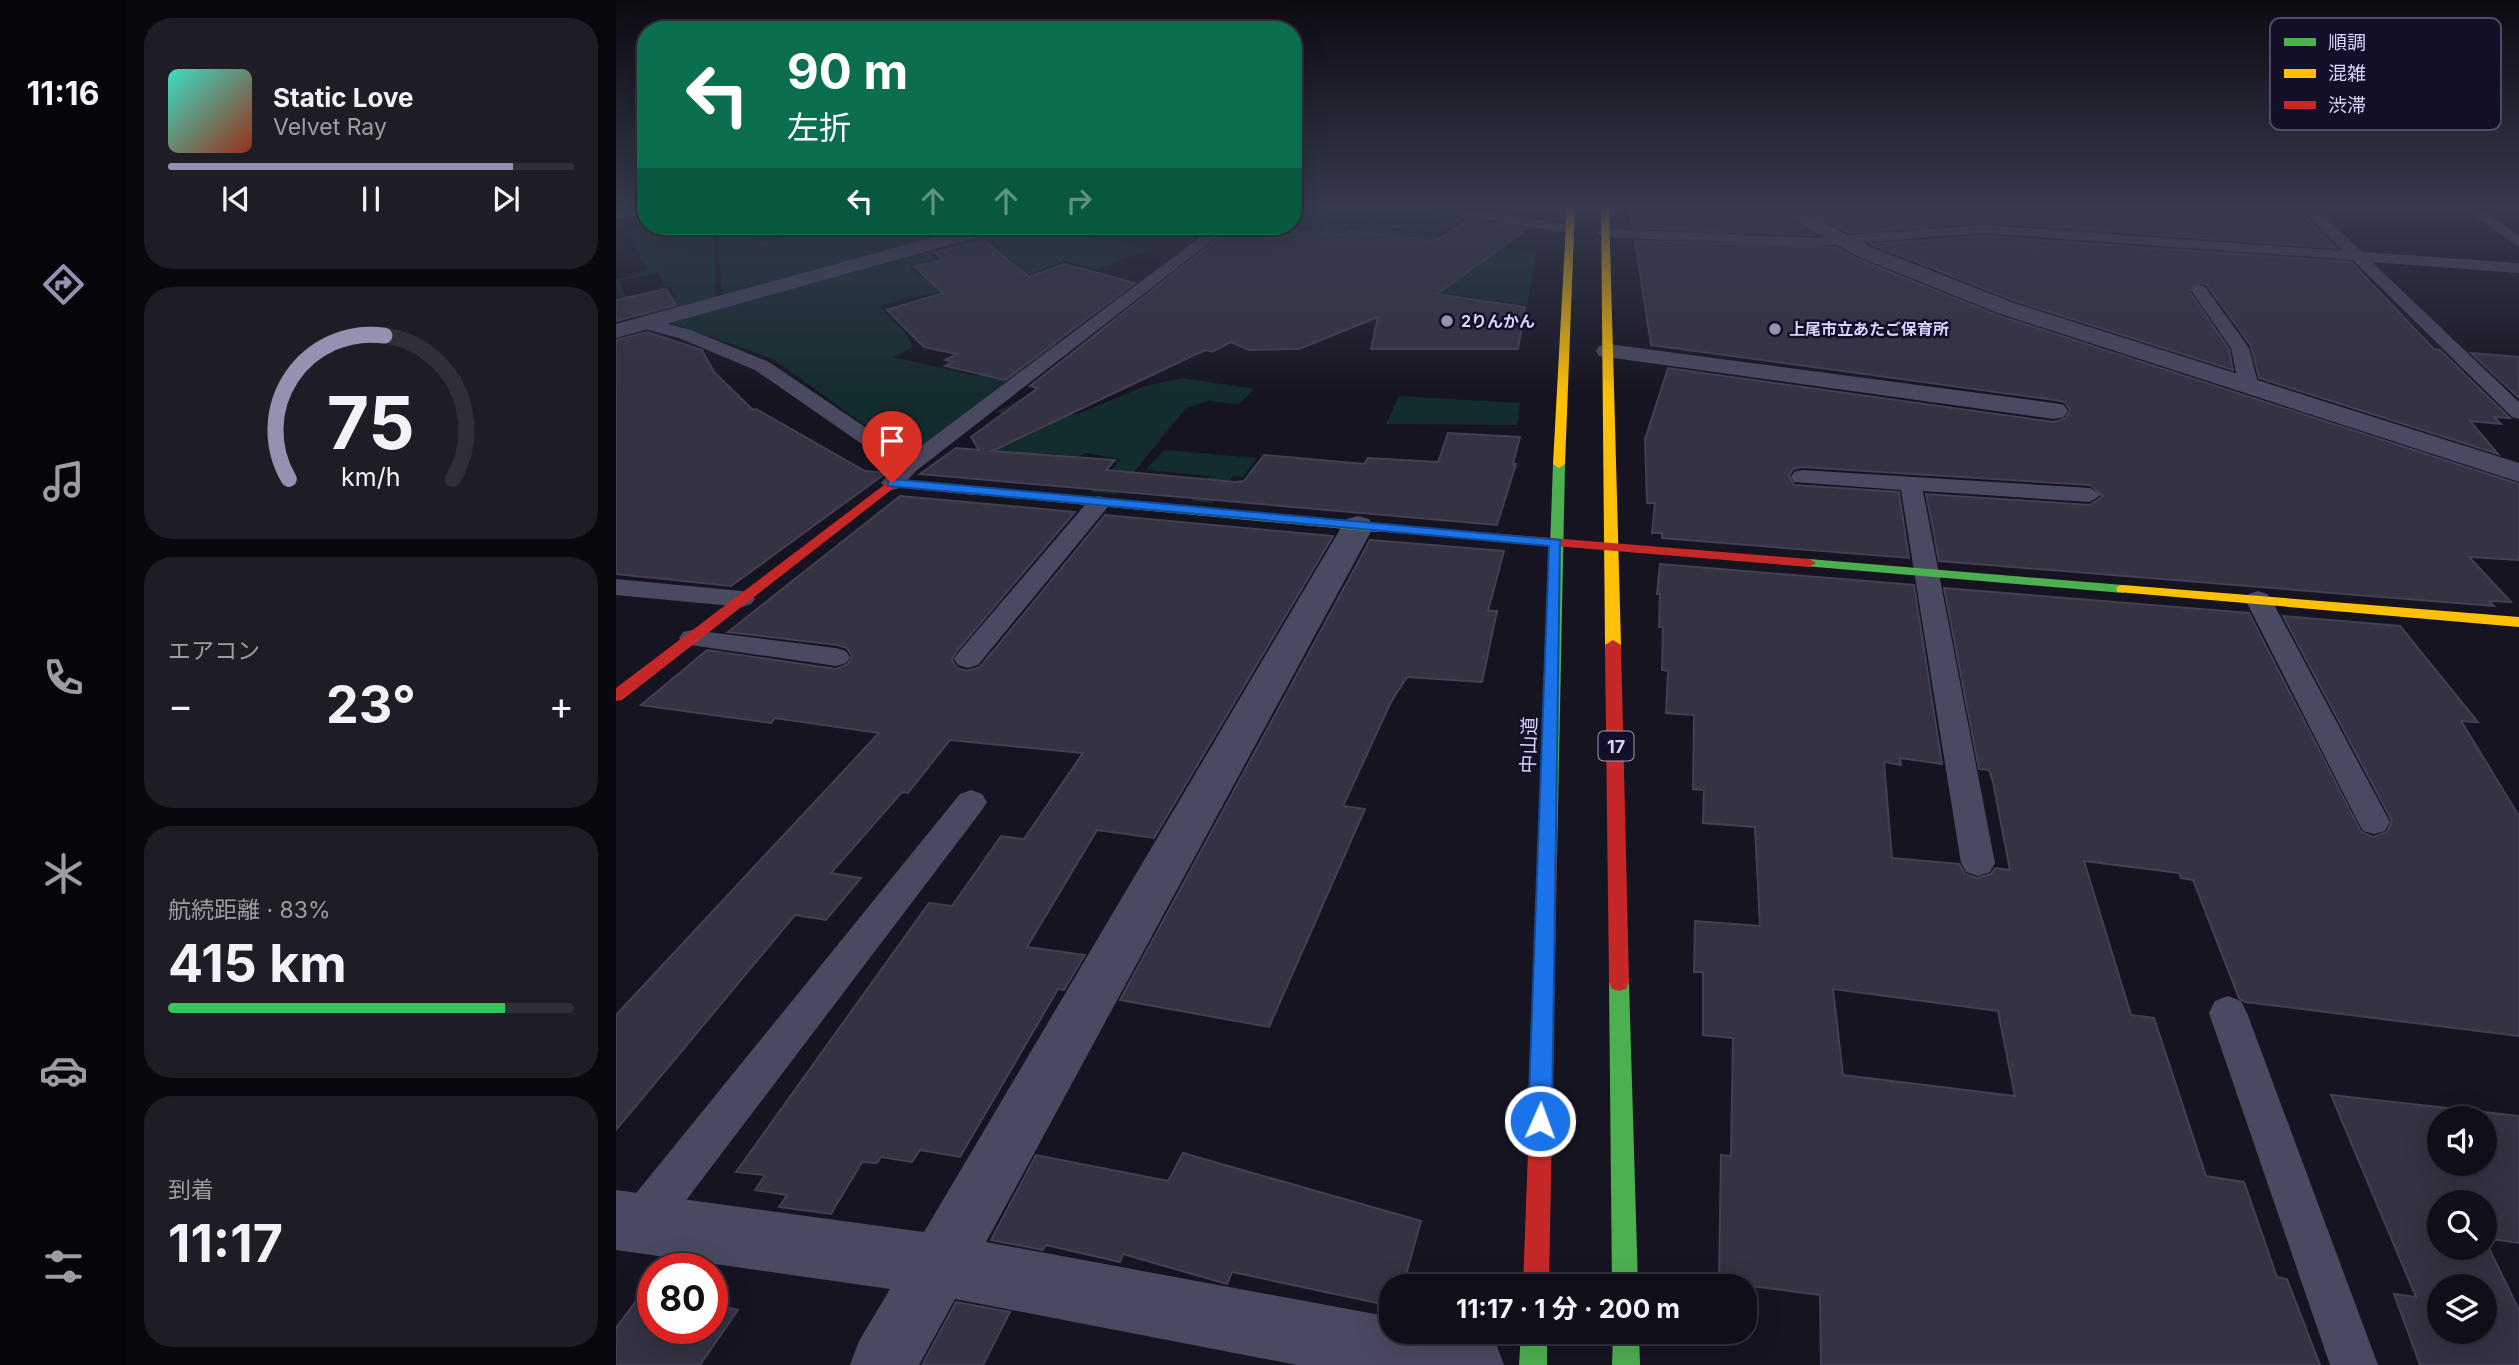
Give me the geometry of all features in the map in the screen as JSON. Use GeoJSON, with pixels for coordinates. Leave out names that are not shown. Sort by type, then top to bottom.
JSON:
{"type":"FeatureCollection","features":[{"type":"Feature","properties":{"kind":"main road","name":"中山道"},"geometry":{"type":"LineString","coordinates":[[1536,1274],[1556,543],[1567,270]]}},
{"type":"Feature","properties":{"kind":"main road","name":"17"},"geometry":{"type":"LineString","coordinates":[[1605,270],[1625,1274]]}},
{"type":"Feature","properties":{"kind":"main road"},"geometry":{"type":"LineString","coordinates":[[616,696],[892,483],[1612,548],[1925,571],[2519,622]]}},
{"type":"Feature","properties":{"kind":"main road"},"geometry":{"type":"LineString","coordinates":[[1533,1365],[1534,1344]]}},
{"type":"Feature","properties":{"kind":"main road"},"geometry":{"type":"LineString","coordinates":[[1626,1344],[1626,1365]]}},
{"type":"Feature","properties":{"kind":"street"},"geometry":{"type":"LineString","coordinates":[[616,331],[836,270]]}},
{"type":"Feature","properties":{"kind":"street"},"geometry":{"type":"LineString","coordinates":[[1903,270],[2014,311],[2519,473]]}},
{"type":"Feature","properties":{"kind":"street"},"geometry":{"type":"LineString","coordinates":[[616,321],[644,323]]}},
{"type":"Feature","properties":{"kind":"street"},"geometry":{"type":"LineString","coordinates":[[1608,351],[2054,411]]}},
{"type":"Feature","properties":{"kind":"street"},"geometry":{"type":"LineString","coordinates":[[883,1365],[1358,526]]}},
{"type":"Feature","properties":{"kind":"street"},"geometry":{"type":"LineString","coordinates":[[628,1222],[939,1265],[1471,1365]]}},
{"type":"Feature","properties":{"kind":"lane"},"geometry":{"type":"LineString","coordinates":[[892,483],[908,467],[1167,270]]}},
{"type":"Feature","properties":{"kind":"lane"},"geometry":{"type":"LineString","coordinates":[[2372,270],[2519,413]]}},
{"type":"Feature","properties":{"kind":"lane"},"geometry":{"type":"LineString","coordinates":[[2200,290],[2240,348],[2249,387]]}},
{"type":"Feature","properties":{"kind":"lane"},"geometry":{"type":"LineString","coordinates":[[644,323],[685,334],[762,366],[908,467]]}},
{"type":"Feature","properties":{"kind":"lane"},"geometry":{"type":"LineString","coordinates":[[1802,477],[2090,495]]}},
{"type":"Feature","properties":{"kind":"lane"},"geometry":{"type":"LineString","coordinates":[[1911,485],[1978,863]]}},
{"type":"Feature","properties":{"kind":"lane"},"geometry":{"type":"LineString","coordinates":[[968,659],[1099,503]]}},
{"type":"Feature","properties":{"kind":"lane"},"geometry":{"type":"LineString","coordinates":[[616,587],[742,599]]}},
{"type":"Feature","properties":{"kind":"lane"},"geometry":{"type":"LineString","coordinates":[[2258,599],[2374,822]]}},
{"type":"Feature","properties":{"kind":"lane"},"geometry":{"type":"LineString","coordinates":[[692,638],[836,657]]}},
{"type":"Feature","properties":{"kind":"lane"},"geometry":{"type":"LineString","coordinates":[[628,1222],[971,802]]}},
{"type":"Feature","properties":{"kind":"lane"},"geometry":{"type":"LineString","coordinates":[[2228,1013],[2354,1365]]}},
{"type":"Feature","properties":{"kind":"green space"},"geometry":{"type":"Polygon","coordinates":[[[647,270],[715,270],[715,299],[652,317],[616,315],[638,315],[672,307],[668,299],[676,297],[670,286],[665,287],[659,273],[619,281],[625,296],[616,298],[616,280],[647,270]]]}},
{"type":"Feature","properties":{"kind":"green space"},"geometry":{"type":"Polygon","coordinates":[[[720,270],[822,270],[722,298],[720,270]]]}},
{"type":"Feature","properties":{"kind":"green space"},"geometry":{"type":"Polygon","coordinates":[[[852,270],[913,270],[919,275],[934,272],[957,287],[879,306],[905,333],[913,347],[893,357],[978,376],[1031,346],[997,327],[1057,342],[1054,348],[913,454],[905,454],[773,359],[669,322],[678,317],[852,270]]]}},
{"type":"Feature","properties":{"kind":"green space"},"geometry":{"type":"Polygon","coordinates":[[[1024,270],[1041,270],[1008,282],[1000,276],[1024,270]]]}},
{"type":"Feature","properties":{"kind":"green space"},"geometry":{"type":"Polygon","coordinates":[[[1331,270],[1534,270],[1527,305],[1378,285],[1331,270]]]}},
{"type":"Feature","properties":{"kind":"green space"},"geometry":{"type":"Polygon","coordinates":[[[1182,378],[1254,389],[1239,404],[1207,401],[1186,408],[1116,494],[1091,492],[1121,459],[1085,453],[1079,457],[1044,453],[1035,462],[991,455],[1032,422],[995,412],[1034,393],[1075,415],[1145,386],[1182,378]]]}},
{"type":"Feature","properties":{"kind":"green space"},"geometry":{"type":"Polygon","coordinates":[[[1399,396],[1520,403],[1517,425],[1386,424],[1399,396]]]}},
{"type":"Feature","properties":{"kind":"green space"},"geometry":{"type":"Polygon","coordinates":[[[1164,450],[1257,458],[1243,477],[1233,476],[1212,503],[1191,501],[1210,476],[1146,470],[1164,450]]]}},
{"type":"Feature","properties":{"kind":"building"},"geometry":{"type":"Polygon","coordinates":[[[918,270],[1020,270],[1029,277],[1049,270],[1085,270],[1135,283],[1005,380],[945,366],[953,362],[945,360],[957,354],[924,347],[887,310],[943,293],[918,270]]]}},
{"type":"Feature","properties":{"kind":"building"},"geometry":{"type":"Polygon","coordinates":[[[1178,270],[1471,270],[1437,294],[1525,307],[1518,349],[1371,349],[1378,317],[1299,349],[1249,350],[1231,342],[1212,352],[1206,350],[1192,356],[992,451],[1115,460],[1106,470],[1235,482],[1244,481],[1264,455],[1364,464],[1368,458],[1438,462],[1448,433],[1520,437],[1513,464],[1516,464],[1497,525],[920,474],[956,448],[979,450],[971,437],[1038,388],[1030,386],[1178,270]]]}},
{"type":"Feature","properties":{"kind":"building"},"geometry":{"type":"Polygon","coordinates":[[[1639,270],[1885,270],[1997,315],[2519,484],[2519,560],[2469,557],[2511,602],[2489,601],[2494,606],[1939,561],[1926,494],[2090,505],[2103,496],[2090,485],[1801,467],[1793,469],[1789,476],[1794,485],[1899,492],[1909,558],[1662,538],[1662,533],[1652,533],[1655,503],[1647,503],[1645,439],[1668,368],[2054,422],[2066,418],[2070,410],[2065,402],[2055,400],[1651,345],[1639,270]]]}},
{"type":"Feature","properties":{"kind":"building"},"geometry":{"type":"Polygon","coordinates":[[[1936,270],[2358,270],[2434,349],[2440,350],[2510,418],[2494,417],[2501,424],[2470,421],[2498,454],[2259,378],[2251,346],[2207,285],[2200,283],[2189,291],[2229,349],[2233,370],[2015,301],[1936,270]]]}},
{"type":"Feature","properties":{"kind":"building"},"geometry":{"type":"Polygon","coordinates":[[[666,289],[676,305],[616,321],[616,300],[666,289]]]}},
{"type":"Feature","properties":{"kind":"building"},"geometry":{"type":"Polygon","coordinates":[[[647,332],[702,350],[714,372],[753,410],[756,409],[865,471],[886,473],[731,586],[616,574],[616,340],[647,332]]]}},
{"type":"Feature","properties":{"kind":"building"},"geometry":{"type":"Polygon","coordinates":[[[2471,353],[2519,357],[2519,398],[2471,353]]]}},
{"type":"Feature","properties":{"kind":"building"},"geometry":{"type":"Polygon","coordinates":[[[900,496],[1075,512],[956,652],[952,660],[957,668],[967,671],[980,667],[1105,515],[1333,536],[1154,838],[1097,830],[1027,947],[1085,955],[1064,990],[1058,989],[960,1157],[920,1150],[912,1162],[881,1157],[877,1163],[862,1162],[831,1214],[779,1207],[787,1195],[755,1190],[765,1175],[736,1172],[929,903],[952,906],[1001,836],[1024,839],[1083,753],[950,740],[908,793],[902,792],[831,873],[861,878],[826,920],[795,915],[616,1130],[616,1015],[879,733],[775,718],[771,723],[641,705],[707,650],[836,669],[848,664],[852,656],[847,648],[837,645],[728,632],[900,496]]]}},
{"type":"Feature","properties":{"kind":"building"},"geometry":{"type":"Polygon","coordinates":[[[1370,540],[1504,551],[1488,611],[1497,611],[1482,682],[1407,677],[1391,702],[1343,806],[1365,809],[1269,1027],[1120,1000],[1370,540]]]}},
{"type":"Feature","properties":{"kind":"building"},"geometry":{"type":"Polygon","coordinates":[[[1660,564],[1914,585],[1942,764],[1900,758],[1901,765],[1884,762],[1892,858],[1959,864],[1965,874],[1977,878],[1991,874],[1995,868],[2010,870],[1993,782],[1989,770],[1979,769],[1944,588],[2249,613],[2361,832],[2373,837],[2387,832],[2392,821],[2283,616],[2400,626],[2478,722],[2461,721],[2519,816],[2519,1036],[2245,1002],[2239,998],[2193,880],[2181,878],[2179,873],[2084,861],[2131,1015],[2154,1018],[2206,1176],[2244,1182],[2277,1277],[2287,1279],[2320,1365],[1821,1365],[1820,1295],[1757,1287],[1757,1274],[1719,1274],[1721,1155],[1731,1156],[1733,1038],[1703,1035],[1703,972],[1694,972],[1695,921],[1760,926],[1755,827],[1703,823],[1704,790],[1693,789],[1694,715],[1666,713],[1668,671],[1662,670],[1663,627],[1659,627],[1660,594],[1657,594],[1660,564]],[[1833,989],[1843,1075],[2015,1096],[1998,1011],[1833,989]]]}},
{"type":"Feature","properties":{"kind":"building"},"geometry":{"type":"Polygon","coordinates":[[[2331,1095],[2429,1106],[2427,1106],[2427,1176],[2497,1176],[2497,1114],[2519,1116],[2519,1243],[2497,1240],[2497,1190],[2427,1190],[2427,1260],[2495,1260],[2519,1310],[2519,1365],[2420,1365],[2394,1294],[2416,1297],[2331,1095]]]}},
{"type":"Feature","properties":{"kind":"building"},"geometry":{"type":"Polygon","coordinates":[[[1183,1153],[1421,1221],[1406,1274],[1379,1274],[1379,1303],[1232,1272],[1227,1284],[1123,1254],[1120,1262],[1046,1245],[1043,1250],[991,1240],[1036,1155],[1168,1181],[1183,1153]]]}},
{"type":"Feature","properties":{"kind":"building"},"geometry":{"type":"Polygon","coordinates":[[[637,1300],[637,1344],[715,1344],[700,1365],[616,1365],[616,1328],[637,1300]]]}},
{"type":"Feature","properties":{"kind":"building"},"geometry":{"type":"Polygon","coordinates":[[[956,1302],[1010,1312],[983,1365],[922,1365],[956,1302]]]}},
{"type":"Feature","properties":{"kind":"building"},"geometry":{"type":"Polygon","coordinates":[[[728,1308],[738,1310],[728,1324],[728,1308]]]}},
{"type":"Feature","properties":{"kind":"traffic: fast"},"geometry":{"type":"LineString","coordinates":[[1548,857],[1559,464]]}},
{"type":"Feature","properties":{"kind":"traffic: fast"},"geometry":{"type":"LineString","coordinates":[[974,491],[1378,528]]}},
{"type":"Feature","properties":{"kind":"traffic: fast"},"geometry":{"type":"LineString","coordinates":[[1809,563],[2123,589]]}},
{"type":"Feature","properties":{"kind":"traffic: fast"},"geometry":{"type":"LineString","coordinates":[[1619,982],[1625,1274]]}},
{"type":"Feature","properties":{"kind":"traffic: fast"},"geometry":{"type":"LineString","coordinates":[[1533,1365],[1534,1344]]}},
{"type":"Feature","properties":{"kind":"traffic: fast"},"geometry":{"type":"LineString","coordinates":[[1626,1344],[1626,1365]]}},
{"type":"Feature","properties":{"kind":"traffic: slow"},"geometry":{"type":"LineString","coordinates":[[1559,464],[1568,270]]}},
{"type":"Feature","properties":{"kind":"traffic: slow"},"geometry":{"type":"LineString","coordinates":[[1606,270],[1613,645]]}},
{"type":"Feature","properties":{"kind":"traffic: slow"},"geometry":{"type":"LineString","coordinates":[[2123,589],[2519,622]]}},
{"type":"Feature","properties":{"kind":"traffic: jam"},"geometry":{"type":"LineString","coordinates":[[616,696],[892,483],[974,491]]}},
{"type":"Feature","properties":{"kind":"traffic: jam"},"geometry":{"type":"LineString","coordinates":[[1378,528],[1809,563]]}},
{"type":"Feature","properties":{"kind":"traffic: jam"},"geometry":{"type":"LineString","coordinates":[[1613,645],[1619,982]]}},
{"type":"Feature","properties":{"kind":"traffic: jam"},"geometry":{"type":"LineString","coordinates":[[1536,1274],[1548,857]]}},
{"type":"Feature","properties":{"kind":"place","name":"2りんかん"},"geometry":{"type":"Point","coordinates":[1447,321]}},
{"type":"Feature","properties":{"kind":"place","name":"上尾市立あたご保育所"},"geometry":{"type":"Point","coordinates":[1775,329]}},
{"type":"Feature","properties":{"kind":"route"},"geometry":{"type":"LineString","coordinates":[[892,483],[1556,543],[1540,1121]]}}]}
